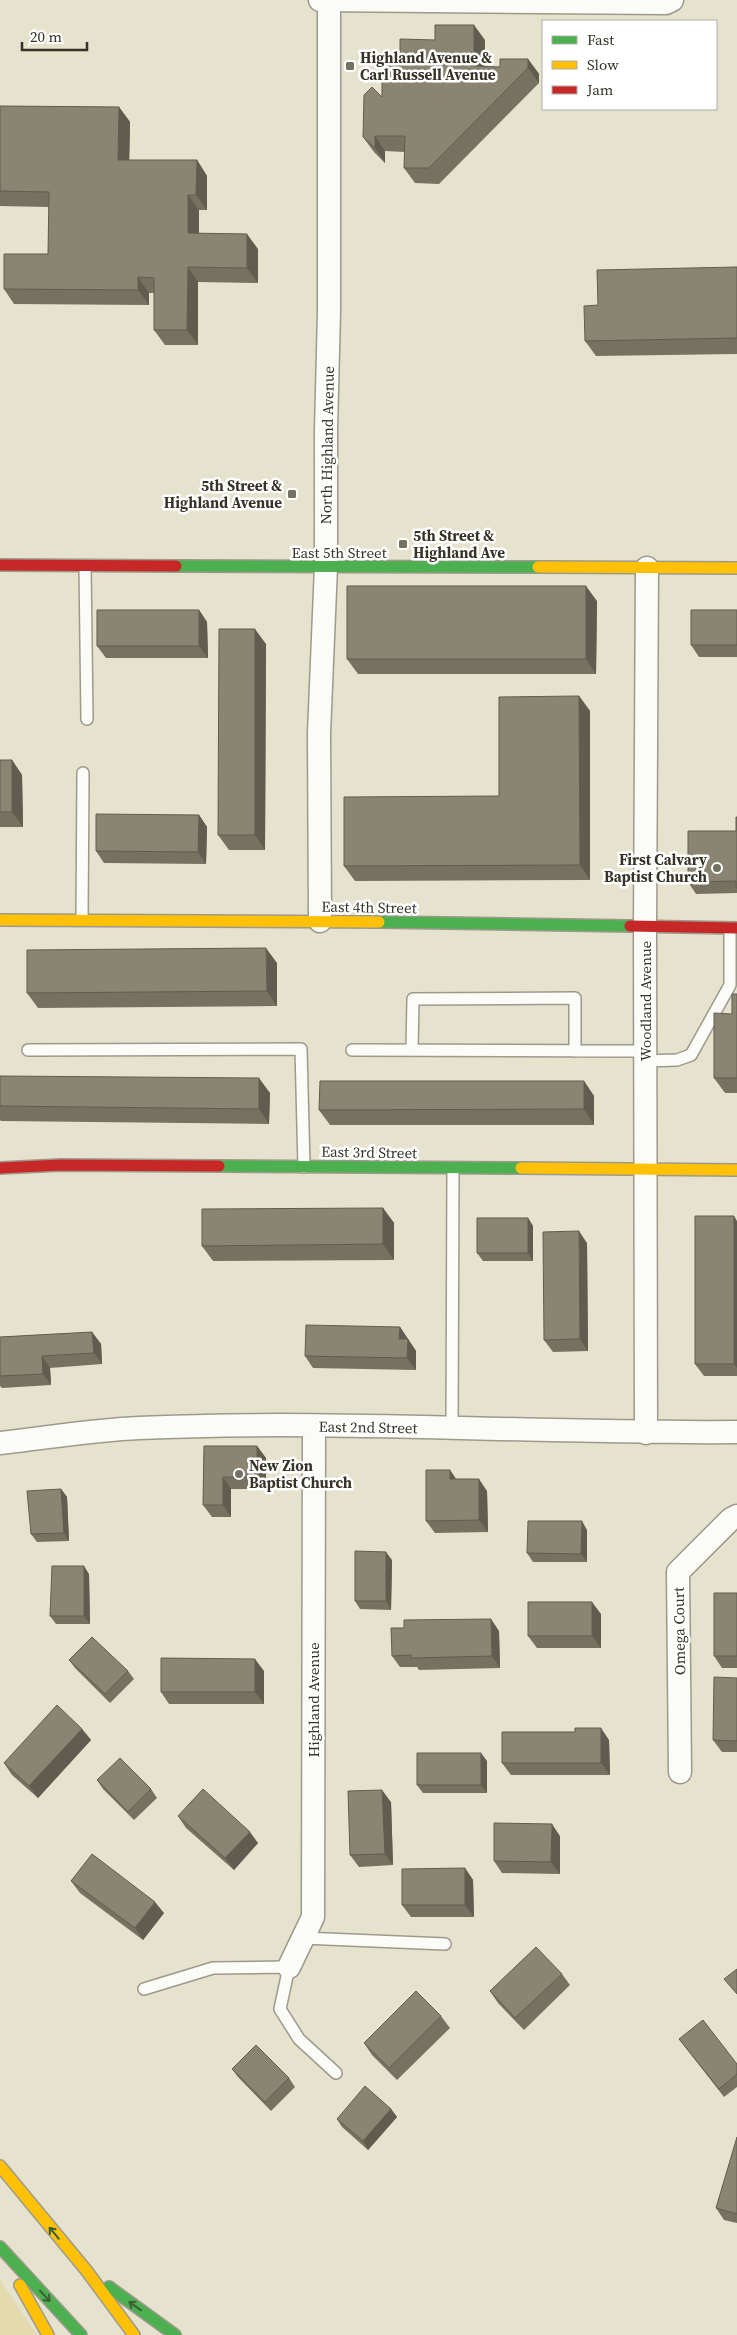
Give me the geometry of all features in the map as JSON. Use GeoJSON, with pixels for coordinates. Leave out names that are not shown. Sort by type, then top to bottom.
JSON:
{"type":"FeatureCollection","features":[{"type":"Feature","properties":{"kind":"main road","name":"East 5th Street"},"geometry":{"type":"LineString","coordinates":[[0,565],[737,568]]}},
{"type":"Feature","properties":{"kind":"main road","name":"East 4th Street"},"geometry":{"type":"LineString","coordinates":[[0,920],[320,921],[733,928]]}},
{"type":"Feature","properties":{"kind":"main road","name":"East 3rd Street"},"geometry":{"type":"LineString","coordinates":[[0,1168],[60,1165],[737,1170]]}},
{"type":"Feature","properties":{"kind":"main road"},"geometry":{"type":"LineString","coordinates":[[0,2166],[86,2270],[134,2335]]}},
{"type":"Feature","properties":{"kind":"main road"},"geometry":{"type":"LineString","coordinates":[[0,2247],[81,2335]]}},
{"type":"Feature","properties":{"kind":"main road"},"geometry":{"type":"LineString","coordinates":[[0,2252],[48,2335]]}},
{"type":"Feature","properties":{"kind":"main road"},"geometry":{"type":"LineString","coordinates":[[86,2270],[175,2335]]}},
{"type":"Feature","properties":{"kind":"street"},"geometry":{"type":"LineString","coordinates":[[320,0],[666,3],[672,0]]}},
{"type":"Feature","properties":{"kind":"street","name":"North Highland Avenue"},"geometry":{"type":"LineString","coordinates":[[320,921],[320,733],[326,566],[326,430],[329,312],[329,0]]}},
{"type":"Feature","properties":{"kind":"street","name":"Woodland Avenue"},"geometry":{"type":"LineString","coordinates":[[646,1433],[645,926],[647,568]]}},
{"type":"Feature","properties":{"kind":"street","name":"East 2nd Street"},"geometry":{"type":"LineString","coordinates":[[0,1443],[138,1428],[314,1426],[646,1433],[737,1432]]}},
{"type":"Feature","properties":{"kind":"street","name":"Highland Avenue"},"geometry":{"type":"LineString","coordinates":[[289,1968],[313,1917],[314,1426]]}},
{"type":"Feature","properties":{"kind":"street","name":"Omega Court"},"geometry":{"type":"LineString","coordinates":[[680,1772],[678,1572],[730,1519],[737,1516]]}},
{"type":"Feature","properties":{"kind":"lane"},"geometry":{"type":"LineString","coordinates":[[85,565],[87,719]]}},
{"type":"Feature","properties":{"kind":"lane"},"geometry":{"type":"LineString","coordinates":[[82,920],[83,772]]}},
{"type":"Feature","properties":{"kind":"lane"},"geometry":{"type":"LineString","coordinates":[[352,1050],[575,1051],[678,1060],[691,1055],[734,985],[733,928]]}},
{"type":"Feature","properties":{"kind":"lane"},"geometry":{"type":"LineString","coordinates":[[412,1050],[413,999],[575,998],[575,1051]]}},
{"type":"Feature","properties":{"kind":"lane"},"geometry":{"type":"LineString","coordinates":[[28,1050],[301,1049],[304,1167]]}},
{"type":"Feature","properties":{"kind":"lane"},"geometry":{"type":"LineString","coordinates":[[452,1168],[452,1428]]}},
{"type":"Feature","properties":{"kind":"lane"},"geometry":{"type":"LineString","coordinates":[[303,1938],[445,1944]]}},
{"type":"Feature","properties":{"kind":"lane"},"geometry":{"type":"LineString","coordinates":[[144,1989],[213,1968],[289,1968],[280,2010],[299,2038],[336,2073]]}},
{"type":"Feature","properties":{"kind":"shaded area"},"geometry":{"type":"Polygon","coordinates":[[[0,2280],[37,2335],[0,2335],[0,2280]]]}},
{"type":"Feature","properties":{"kind":"building"},"geometry":{"type":"Polygon","coordinates":[[[435,25],[474,25],[474,66],[500,67],[500,59],[528,59],[528,68],[429,168],[404,168],[405,136],[375,136],[375,148],[363,137],[364,95],[372,87],[382,97],[382,62],[400,62],[400,39],[435,40],[435,25]]]}},
{"type":"Feature","properties":{"kind":"building"},"geometry":{"type":"Polygon","coordinates":[[[0,106],[119,107],[118,160],[197,160],[196,195],[188,195],[188,233],[247,234],[247,268],[188,267],[187,330],[154,330],[154,278],[138,277],[138,290],[4,289],[4,254],[48,254],[49,192],[0,191],[0,106]]]}},
{"type":"Feature","properties":{"kind":"building"},"geometry":{"type":"Polygon","coordinates":[[[737,267],[737,338],[585,341],[584,306],[598,305],[597,270],[737,267]]]}},
{"type":"Feature","properties":{"kind":"building"},"geometry":{"type":"Polygon","coordinates":[[[347,586],[586,586],[586,659],[347,659],[347,586]]]}},
{"type":"Feature","properties":{"kind":"building"},"geometry":{"type":"Polygon","coordinates":[[[97,610],[199,610],[199,646],[97,646],[97,610]]]}},
{"type":"Feature","properties":{"kind":"building"},"geometry":{"type":"Polygon","coordinates":[[[691,610],[737,610],[737,645],[691,645],[691,610]]]}},
{"type":"Feature","properties":{"kind":"building"},"geometry":{"type":"Polygon","coordinates":[[[219,629],[255,629],[255,835],[218,835],[219,629]]]}},
{"type":"Feature","properties":{"kind":"building"},"geometry":{"type":"Polygon","coordinates":[[[579,696],[580,865],[344,866],[344,797],[499,796],[499,697],[579,696]]]}},
{"type":"Feature","properties":{"kind":"building"},"geometry":{"type":"Polygon","coordinates":[[[0,760],[12,760],[12,812],[0,812],[0,760]]]}},
{"type":"Feature","properties":{"kind":"building"},"geometry":{"type":"Polygon","coordinates":[[[96,814],[199,815],[198,852],[96,851],[96,814]]]}},
{"type":"Feature","properties":{"kind":"building","name":"First Calvary Baptist Church"},"geometry":{"type":"Polygon","coordinates":[[[736,817],[737,888],[736,881],[688,882],[688,831],[736,831],[736,817]]]}},
{"type":"Feature","properties":{"kind":"building"},"geometry":{"type":"Polygon","coordinates":[[[266,948],[267,991],[27,993],[27,950],[266,948]]]}},
{"type":"Feature","properties":{"kind":"building"},"geometry":{"type":"Polygon","coordinates":[[[732,994],[737,994],[737,1078],[714,1078],[714,1013],[732,1014],[732,994]]]}},
{"type":"Feature","properties":{"kind":"building"},"geometry":{"type":"Polygon","coordinates":[[[0,1076],[259,1078],[259,1109],[0,1106],[0,1076]]]}},
{"type":"Feature","properties":{"kind":"building"},"geometry":{"type":"Polygon","coordinates":[[[320,1081],[584,1081],[584,1109],[319,1110],[320,1081]]]}},
{"type":"Feature","properties":{"kind":"building"},"geometry":{"type":"Polygon","coordinates":[[[383,1208],[383,1244],[202,1246],[202,1209],[383,1208]]]}},
{"type":"Feature","properties":{"kind":"building"},"geometry":{"type":"Polygon","coordinates":[[[695,1216],[734,1216],[734,1364],[695,1364],[695,1216]]]}},
{"type":"Feature","properties":{"kind":"building"},"geometry":{"type":"Polygon","coordinates":[[[477,1218],[528,1218],[528,1253],[477,1253],[477,1218]]]}},
{"type":"Feature","properties":{"kind":"building"},"geometry":{"type":"Polygon","coordinates":[[[579,1231],[580,1339],[544,1340],[543,1232],[579,1231]]]}},
{"type":"Feature","properties":{"kind":"building"},"geometry":{"type":"Polygon","coordinates":[[[306,1325],[400,1327],[399,1339],[408,1339],[407,1358],[305,1356],[306,1325]]]}},
{"type":"Feature","properties":{"kind":"building"},"geometry":{"type":"Polygon","coordinates":[[[92,1332],[94,1353],[42,1356],[43,1374],[0,1376],[0,1337],[92,1332]]]}},
{"type":"Feature","properties":{"kind":"building"},"geometry":{"type":"Polygon","coordinates":[[[204,1446],[257,1446],[257,1478],[223,1477],[223,1505],[203,1505],[204,1446]]]}},
{"type":"Feature","properties":{"kind":"building"},"geometry":{"type":"Polygon","coordinates":[[[426,1470],[450,1470],[450,1479],[479,1479],[479,1520],[426,1521],[426,1470]]]}},
{"type":"Feature","properties":{"kind":"building"},"geometry":{"type":"Polygon","coordinates":[[[61,1489],[64,1533],[31,1534],[27,1491],[61,1489]]]}},
{"type":"Feature","properties":{"kind":"building"},"geometry":{"type":"Polygon","coordinates":[[[528,1521],[582,1521],[581,1554],[527,1553],[528,1521]]]}},
{"type":"Feature","properties":{"kind":"building"},"geometry":{"type":"Polygon","coordinates":[[[355,1551],[386,1552],[386,1601],[355,1601],[355,1551]]]}},
{"type":"Feature","properties":{"kind":"building"},"geometry":{"type":"Polygon","coordinates":[[[52,1566],[84,1566],[84,1616],[50,1616],[52,1566]]]}},
{"type":"Feature","properties":{"kind":"building"},"geometry":{"type":"Polygon","coordinates":[[[714,1593],[737,1593],[737,1656],[714,1656],[714,1593]]]}},
{"type":"Feature","properties":{"kind":"building"},"geometry":{"type":"Polygon","coordinates":[[[528,1602],[592,1602],[592,1636],[528,1636],[528,1602]]]}},
{"type":"Feature","properties":{"kind":"building"},"geometry":{"type":"Polygon","coordinates":[[[491,1619],[492,1656],[411,1658],[411,1655],[392,1656],[391,1628],[404,1628],[404,1620],[491,1619]]]}},
{"type":"Feature","properties":{"kind":"building"},"geometry":{"type":"Polygon","coordinates":[[[92,1637],[128,1671],[105,1694],[69,1660],[92,1637]]]}},
{"type":"Feature","properties":{"kind":"building"},"geometry":{"type":"Polygon","coordinates":[[[161,1658],[255,1659],[255,1692],[161,1692],[161,1658]]]}},
{"type":"Feature","properties":{"kind":"building"},"geometry":{"type":"Polygon","coordinates":[[[714,1677],[737,1678],[737,1741],[713,1740],[714,1677]]]}},
{"type":"Feature","properties":{"kind":"building"},"geometry":{"type":"Polygon","coordinates":[[[57,1705],[82,1729],[29,1786],[4,1763],[57,1705]]]}},
{"type":"Feature","properties":{"kind":"building"},"geometry":{"type":"Polygon","coordinates":[[[575,1728],[601,1728],[601,1763],[502,1763],[502,1732],[575,1732],[575,1728]]]}},
{"type":"Feature","properties":{"kind":"building"},"geometry":{"type":"Polygon","coordinates":[[[417,1753],[481,1753],[481,1785],[417,1785],[417,1753]]]}},
{"type":"Feature","properties":{"kind":"building"},"geometry":{"type":"Polygon","coordinates":[[[120,1758],[151,1789],[128,1812],[97,1780],[120,1758]]]}},
{"type":"Feature","properties":{"kind":"building"},"geometry":{"type":"Polygon","coordinates":[[[203,1789],[250,1832],[225,1858],[178,1816],[203,1789]]]}},
{"type":"Feature","properties":{"kind":"building"},"geometry":{"type":"Polygon","coordinates":[[[382,1790],[385,1854],[350,1855],[348,1791],[382,1790]]]}},
{"type":"Feature","properties":{"kind":"building"},"geometry":{"type":"Polygon","coordinates":[[[494,1823],[552,1824],[551,1862],[494,1861],[494,1823]]]}},
{"type":"Feature","properties":{"kind":"building"},"geometry":{"type":"Polygon","coordinates":[[[92,1854],[155,1902],[135,1928],[71,1881],[92,1854]]]}},
{"type":"Feature","properties":{"kind":"building"},"geometry":{"type":"Polygon","coordinates":[[[465,1868],[465,1905],[402,1905],[402,1869],[465,1868]]]}},
{"type":"Feature","properties":{"kind":"building"},"geometry":{"type":"Polygon","coordinates":[[[536,1947],[562,1974],[515,2018],[490,1991],[536,1947]]]}},
{"type":"Feature","properties":{"kind":"building"},"geometry":{"type":"Polygon","coordinates":[[[737,1969],[737,1994],[724,1979],[737,1969]]]}},
{"type":"Feature","properties":{"kind":"building"},"geometry":{"type":"Polygon","coordinates":[[[416,1991],[441,2016],[389,2068],[364,2043],[416,1991]]]}},
{"type":"Feature","properties":{"kind":"building"},"geometry":{"type":"Polygon","coordinates":[[[703,2020],[737,2064],[737,2074],[719,2089],[679,2039],[703,2020]]]}},
{"type":"Feature","properties":{"kind":"building"},"geometry":{"type":"Polygon","coordinates":[[[256,2045],[289,2078],[265,2102],[232,2069],[256,2045]]]}},
{"type":"Feature","properties":{"kind":"building"},"geometry":{"type":"Polygon","coordinates":[[[365,2086],[391,2109],[363,2141],[337,2119],[365,2086]]]}},
{"type":"Feature","properties":{"kind":"building"},"geometry":{"type":"Polygon","coordinates":[[[737,2137],[737,2214],[716,2208],[737,2137]]]}},
{"type":"Feature","properties":{"kind":"traffic: fast"},"geometry":{"type":"LineString","coordinates":[[176,566],[538,567]]}},
{"type":"Feature","properties":{"kind":"traffic: fast"},"geometry":{"type":"LineString","coordinates":[[379,922],[630,926]]}},
{"type":"Feature","properties":{"kind":"traffic: fast"},"geometry":{"type":"LineString","coordinates":[[219,1166],[521,1168]]}},
{"type":"Feature","properties":{"kind":"traffic: fast"},"geometry":{"type":"LineString","coordinates":[[0,2247],[81,2335]]}},
{"type":"Feature","properties":{"kind":"traffic: fast"},"geometry":{"type":"LineString","coordinates":[[109,2287],[175,2335]]}},
{"type":"Feature","properties":{"kind":"traffic: slow"},"geometry":{"type":"LineString","coordinates":[[538,567],[737,568]]}},
{"type":"Feature","properties":{"kind":"traffic: slow"},"geometry":{"type":"LineString","coordinates":[[0,920],[379,922]]}},
{"type":"Feature","properties":{"kind":"traffic: slow"},"geometry":{"type":"LineString","coordinates":[[521,1168],[737,1170]]}},
{"type":"Feature","properties":{"kind":"traffic: slow"},"geometry":{"type":"LineString","coordinates":[[0,2166],[86,2270],[134,2335]]}},
{"type":"Feature","properties":{"kind":"traffic: slow"},"geometry":{"type":"LineString","coordinates":[[20,2285],[48,2335]]}},
{"type":"Feature","properties":{"kind":"traffic: jam"},"geometry":{"type":"LineString","coordinates":[[0,565],[176,566]]}},
{"type":"Feature","properties":{"kind":"traffic: jam"},"geometry":{"type":"LineString","coordinates":[[630,926],[737,928]]}},
{"type":"Feature","properties":{"kind":"traffic: jam"},"geometry":{"type":"LineString","coordinates":[[0,1168],[60,1165],[219,1166]]}},
{"type":"Feature","properties":{"kind":"place","name":"Highland Avenue & Carl Russell Avenue"},"geometry":{"type":"Point","coordinates":[350,66]}},
{"type":"Feature","properties":{"kind":"place","name":"5th Street & Highland Avenue"},"geometry":{"type":"Point","coordinates":[292,494]}},
{"type":"Feature","properties":{"kind":"place","name":"5th Street & Highland Ave"},"geometry":{"type":"Point","coordinates":[403,544]}},
{"type":"Feature","properties":{"kind":"place","name":"First Calvary Baptist Church"},"geometry":{"type":"Point","coordinates":[717,868]}},
{"type":"Feature","properties":{"kind":"place","name":"New Zion Baptist Church"},"geometry":{"type":"Point","coordinates":[239,1474]}}]}
